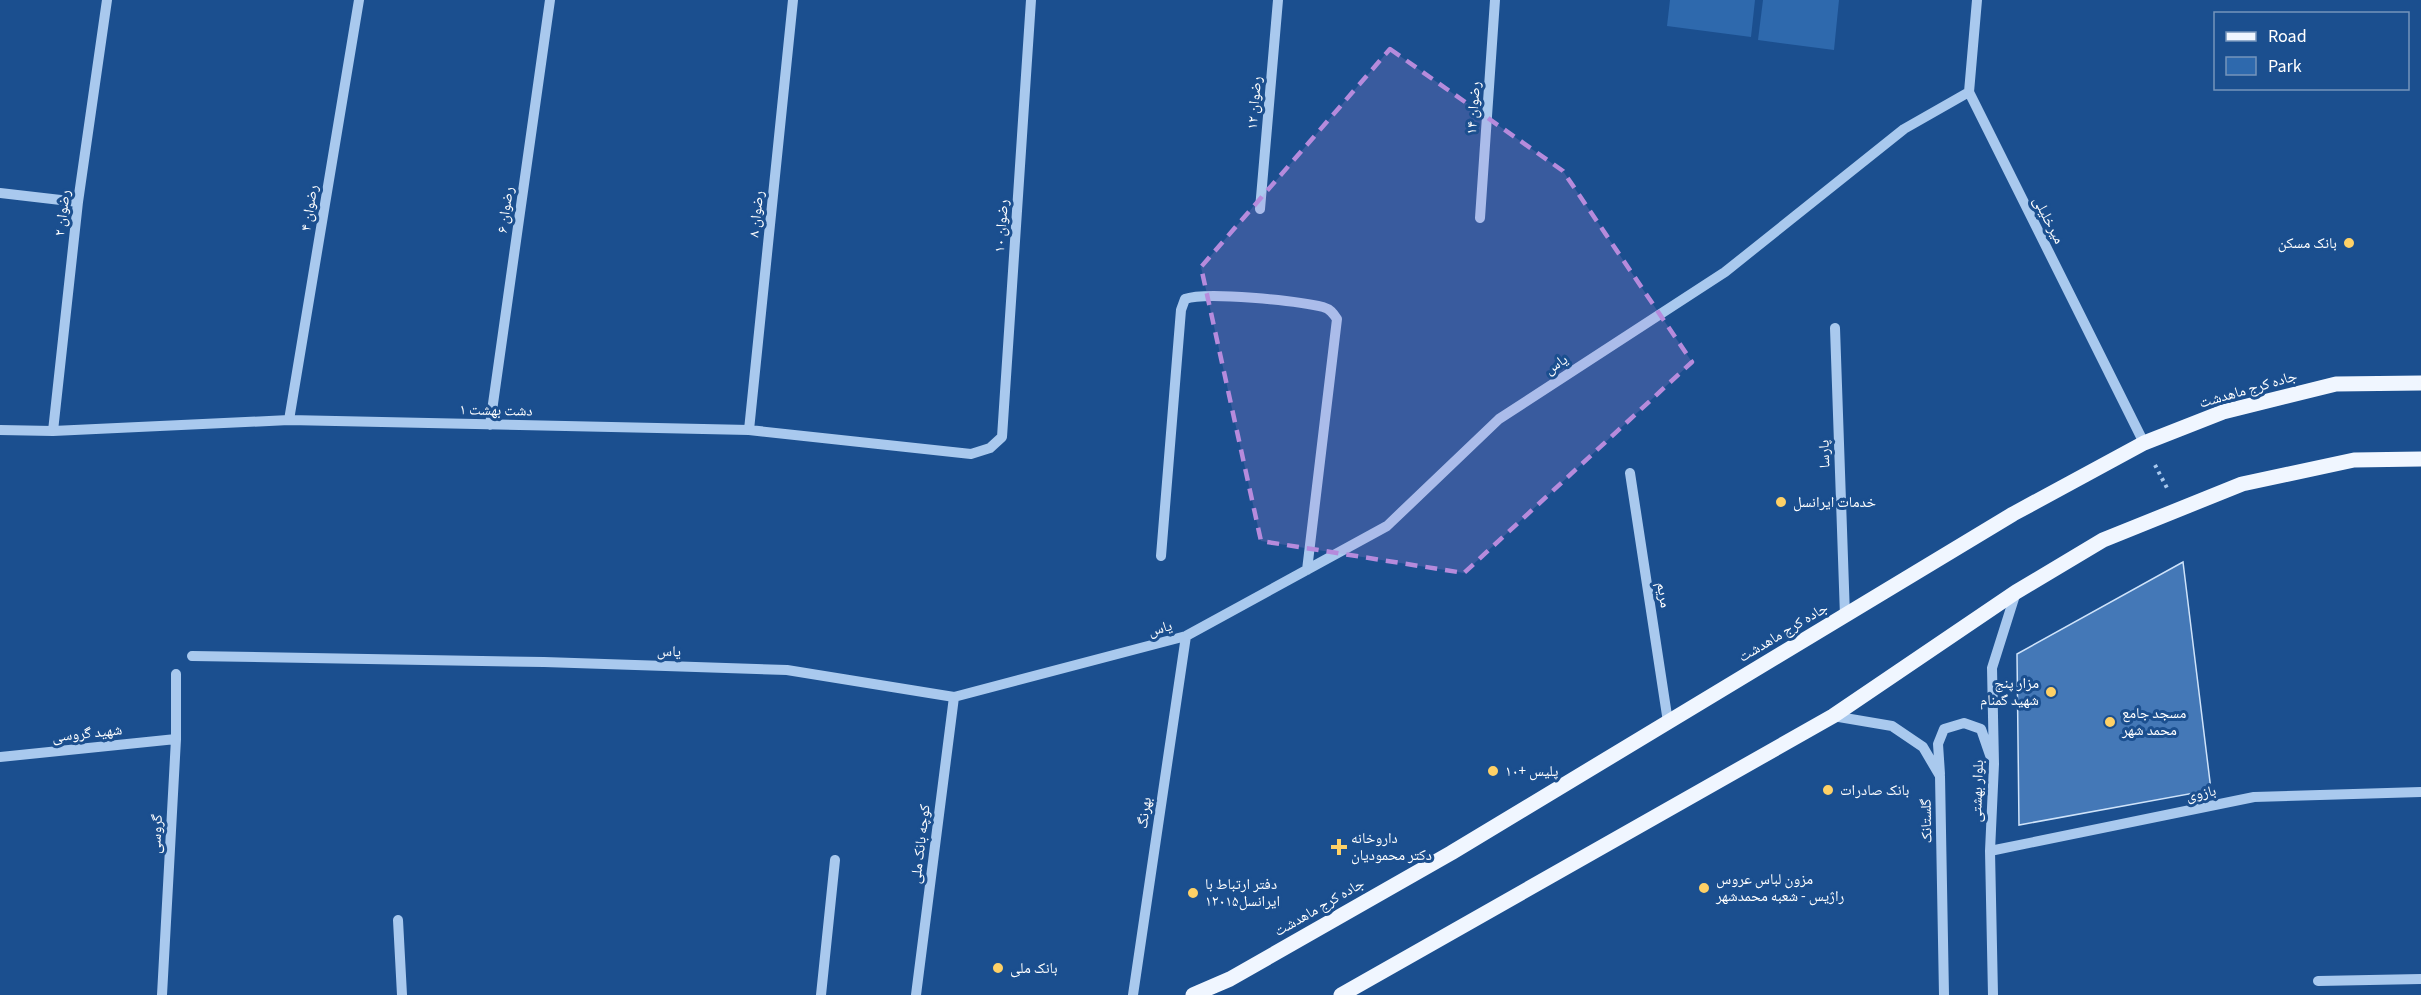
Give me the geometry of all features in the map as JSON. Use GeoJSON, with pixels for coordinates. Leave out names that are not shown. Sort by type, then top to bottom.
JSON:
{"type":"FeatureCollection","features":[{"type":"Feature","properties":{"kind":"main road","name":"جاده کرج ماهدشت"},"geometry":{"type":"LineString","coordinates":[[1192,995],[1230,978],[1441,858],[2013,514],[2144,443],[2223,412],[2336,384],[2421,383]]}},
{"type":"Feature","properties":{"kind":"main road"},"geometry":{"type":"LineString","coordinates":[[1341,995],[1833,716],[2016,592],[2103,540],[2242,484],[2354,460],[2421,459]]}},
{"type":"Feature","properties":{"kind":"street","name":"رضوان ۲"},"geometry":{"type":"LineString","coordinates":[[53,431],[78,202],[107,0]]}},
{"type":"Feature","properties":{"kind":"street","name":"رضوان ۴"},"geometry":{"type":"LineString","coordinates":[[289,420],[359,0]]}},
{"type":"Feature","properties":{"kind":"street","name":"رضوان ۶"},"geometry":{"type":"LineString","coordinates":[[490,424],[550,0]]}},
{"type":"Feature","properties":{"kind":"street","name":"رضوان ۸"},"geometry":{"type":"LineString","coordinates":[[749,430],[793,0]]}},
{"type":"Feature","properties":{"kind":"street","name":"رضوان ۱۰"},"geometry":{"type":"LineString","coordinates":[[990,448],[1002,437],[1031,0]]}},
{"type":"Feature","properties":{"kind":"street","name":"رضوان ۱۲"},"geometry":{"type":"LineString","coordinates":[[1260,209],[1278,0]]}},
{"type":"Feature","properties":{"kind":"street","name":"رضوان ۱۴"},"geometry":{"type":"LineString","coordinates":[[1480,218],[1495,0]]}},
{"type":"Feature","properties":{"kind":"street"},"geometry":{"type":"LineString","coordinates":[[1969,92],[1977,0]]}},
{"type":"Feature","properties":{"kind":"street","name":"میرخلیلی"},"geometry":{"type":"LineString","coordinates":[[1969,92],[2144,443]]}},
{"type":"Feature","properties":{"kind":"street","name":"یاس"},"geometry":{"type":"LineString","coordinates":[[192,657],[544,662],[787,670],[954,697],[1186,636],[1387,526],[1499,419],[1725,272],[1904,129],[1969,92]]}},
{"type":"Feature","properties":{"kind":"street"},"geometry":{"type":"LineString","coordinates":[[0,193],[78,202]]}},
{"type":"Feature","properties":{"kind":"street"},"geometry":{"type":"LineString","coordinates":[[1161,556],[1181,310],[1185,299],[1195,295],[1245,298],[1325,307],[1337,319],[1307,570]]}},
{"type":"Feature","properties":{"kind":"street","name":"پارسا"},"geometry":{"type":"LineString","coordinates":[[1835,328],[1845,615]]}},
{"type":"Feature","properties":{"kind":"street","name":"دشت بهشت ۱"},"geometry":{"type":"LineString","coordinates":[[0,430],[53,431],[289,420],[749,430],[971,454],[990,448]]}},
{"type":"Feature","properties":{"kind":"street","name":"مریم"},"geometry":{"type":"LineString","coordinates":[[1630,473],[1668,722]]}},
{"type":"Feature","properties":{"kind":"street","name":"بلوار بهشتی"},"geometry":{"type":"LineString","coordinates":[[1994,995],[1990,851],[1994,764],[1992,668],[2016,592]]}},
{"type":"Feature","properties":{"kind":"street","name":"بهرنگ"},"geometry":{"type":"LineString","coordinates":[[1132,995],[1186,636]]}},
{"type":"Feature","properties":{"kind":"street","name":"گروسی"},"geometry":{"type":"LineString","coordinates":[[162,995],[176,739],[176,674]]}},
{"type":"Feature","properties":{"kind":"street","name":"کوچه بانک ملی"},"geometry":{"type":"LineString","coordinates":[[916,995],[954,697]]}},
{"type":"Feature","properties":{"kind":"street","name":"گلستانک"},"geometry":{"type":"LineString","coordinates":[[1833,716],[1892,726],[1923,747],[1940,776],[1944,995]]}},
{"type":"Feature","properties":{"kind":"street"},"geometry":{"type":"LineString","coordinates":[[1940,776],[1938,744],[1944,729],[1964,723],[1981,729],[1994,764]]}},
{"type":"Feature","properties":{"kind":"street","name":"شهید گروسی"},"geometry":{"type":"LineString","coordinates":[[0,757],[176,739]]}},
{"type":"Feature","properties":{"kind":"street","name":"بازوی"},"geometry":{"type":"LineString","coordinates":[[1990,851],[2254,797],[2421,792]]}},
{"type":"Feature","properties":{"kind":"street"},"geometry":{"type":"LineString","coordinates":[[821,995],[835,860]]}},
{"type":"Feature","properties":{"kind":"street"},"geometry":{"type":"LineString","coordinates":[[398,920],[402,995]]}},
{"type":"Feature","properties":{"kind":"street"},"geometry":{"type":"LineString","coordinates":[[2318,981],[2421,979]]}},
{"type":"Feature","properties":{"kind":"path"},"geometry":{"type":"LineString","coordinates":[[2144,443],[2178,510]]}},
{"type":"Feature","properties":{"kind":"highlighted area"},"geometry":{"type":"Polygon","coordinates":[[[1390,49],[1563,171],[1692,362],[1464,573],[1261,541],[1201,267],[1390,49]]]}},
{"type":"Feature","properties":{"kind":"green space"},"geometry":{"type":"Polygon","coordinates":[[[1670,0],[1755,0],[1751,37],[1667,26],[1670,0]]]}},
{"type":"Feature","properties":{"kind":"green space"},"geometry":{"type":"Polygon","coordinates":[[[1763,0],[1839,0],[1834,50],[1758,40],[1763,0]]]}},
{"type":"Feature","properties":{"kind":"building","name":"مسجد جامع محمد شهر"},"geometry":{"type":"Polygon","coordinates":[[[2183,562],[2211,790],[2019,825],[2017,654],[2183,562]]]}},
{"type":"Feature","properties":{"kind":"place","name":"بانک مسکن"},"geometry":{"type":"Point","coordinates":[2349,243]}},
{"type":"Feature","properties":{"kind":"place","name":"خدمات ایرانسل"},"geometry":{"type":"Point","coordinates":[1781,502]}},
{"type":"Feature","properties":{"kind":"place","name":"مزار پنج شهید گمنام"},"geometry":{"type":"Point","coordinates":[2051,692]}},
{"type":"Feature","properties":{"kind":"place","name":"مسجد جامع محمد شهر"},"geometry":{"type":"Point","coordinates":[2110,722]}},
{"type":"Feature","properties":{"kind":"place","name":"پلیس +۱۰"},"geometry":{"type":"Point","coordinates":[1493,771]}},
{"type":"Feature","properties":{"kind":"place","name":"بانک صادرات"},"geometry":{"type":"Point","coordinates":[1828,790]}},
{"type":"Feature","properties":{"kind":"place","name":"داروخانه دکتر محمودیان"},"geometry":{"type":"Point","coordinates":[1339,847]}},
{"type":"Feature","properties":{"kind":"place","name":"مزون لباس عروس راژیس - شعبه محمدشهر"},"geometry":{"type":"Point","coordinates":[1704,888]}},
{"type":"Feature","properties":{"kind":"place","name":"دفتر ارتباط با ایرانسل۱۲۰۱۵"},"geometry":{"type":"Point","coordinates":[1193,893]}},
{"type":"Feature","properties":{"kind":"place","name":"بانک ملی"},"geometry":{"type":"Point","coordinates":[998,968]}}]}
